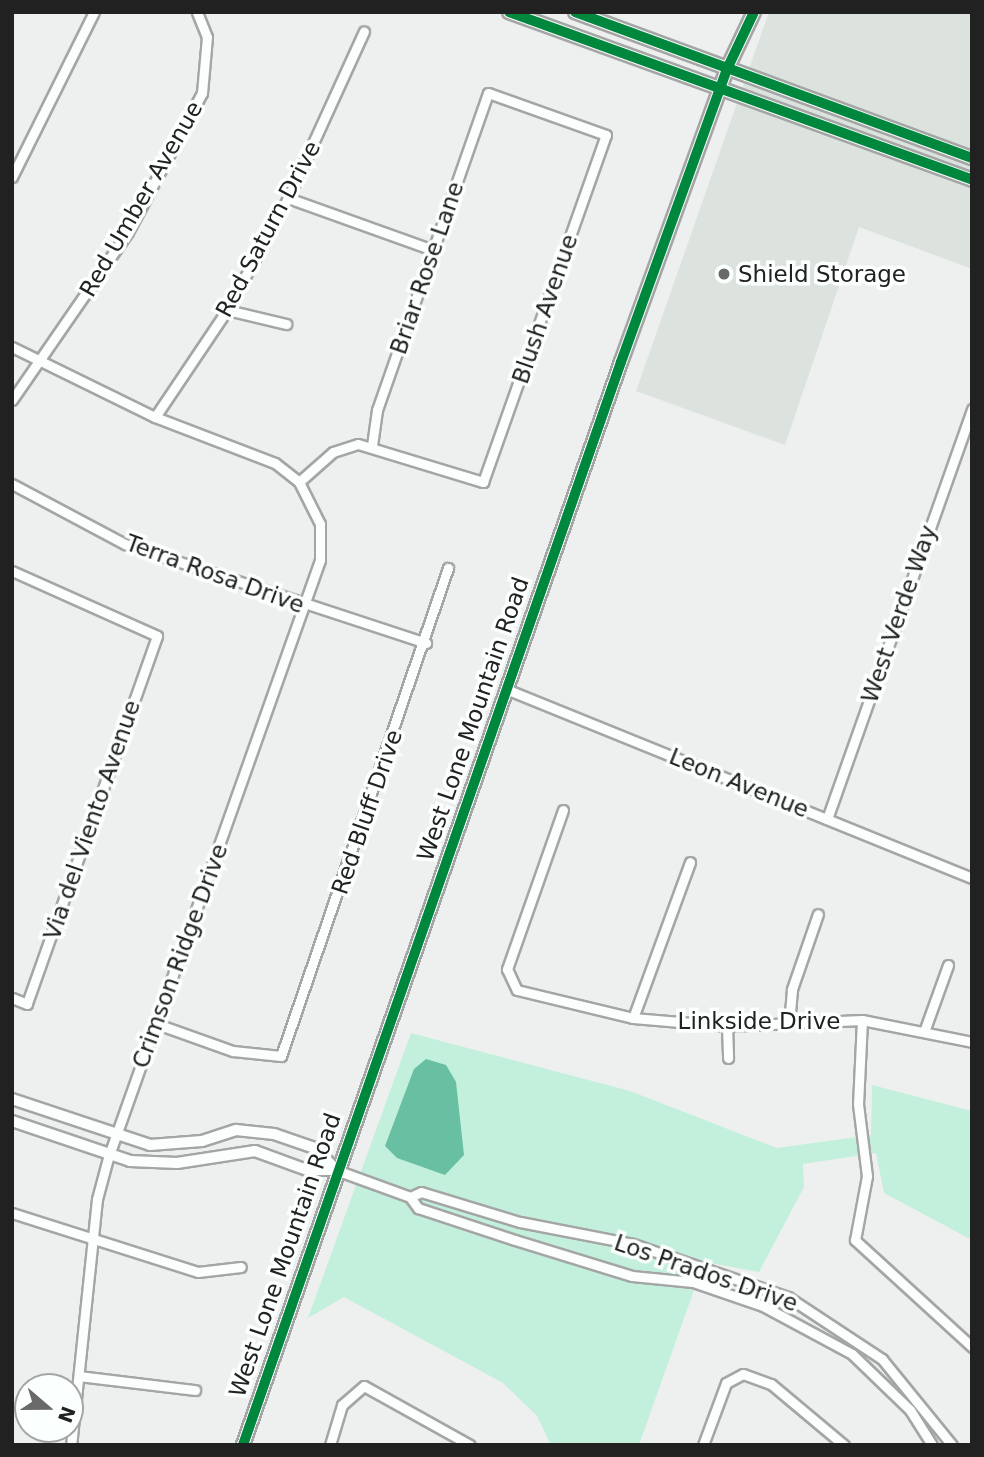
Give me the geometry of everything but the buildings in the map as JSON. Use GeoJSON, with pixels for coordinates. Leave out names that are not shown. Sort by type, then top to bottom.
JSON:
{"type":"FeatureCollection","features":[{"type":"Feature","properties":{"kind":"main road"},"geometry":{"type":"LineString","coordinates":[[509,12],[972,180]]}},
{"type":"Feature","properties":{"kind":"main road"},"geometry":{"type":"LineString","coordinates":[[575,12],[728,66],[972,158]]}},
{"type":"Feature","properties":{"kind":"main road","name":"West Lone Mountain Road"},"geometry":{"type":"LineString","coordinates":[[243,1445],[336,1170],[720,88],[754,12]]}},
{"type":"Feature","properties":{"kind":"street"},"geometry":{"type":"LineString","coordinates":[[12,177],[94,12]]}},
{"type":"Feature","properties":{"kind":"street","name":"Red Umber Avenue"},"geometry":{"type":"LineString","coordinates":[[12,400],[128,232],[202,93],[209,67],[200,16]]}},
{"type":"Feature","properties":{"kind":"street","name":"Red Saturn Drive"},"geometry":{"type":"LineString","coordinates":[[155,416],[227,310],[288,198],[364,32]]}},
{"type":"Feature","properties":{"kind":"street","name":"Blush Avenue"},"geometry":{"type":"LineString","coordinates":[[372,444],[483,482],[606,135],[488,93]]}},
{"type":"Feature","properties":{"kind":"street","name":"Briar Rose Lane"},"geometry":{"type":"LineString","coordinates":[[372,444],[377,410],[488,93]]}},
{"type":"Feature","properties":{"kind":"street"},"geometry":{"type":"LineString","coordinates":[[288,198],[433,250]]}},
{"type":"Feature","properties":{"kind":"street"},"geometry":{"type":"LineString","coordinates":[[227,310],[286,324]]}},
{"type":"Feature","properties":{"kind":"street"},"geometry":{"type":"LineString","coordinates":[[12,347],[43,358],[155,416],[275,463],[299,482],[333,452],[372,444]]}},
{"type":"Feature","properties":{"kind":"street","name":"West Verde Way"},"geometry":{"type":"LineString","coordinates":[[827,819],[972,409]]}},
{"type":"Feature","properties":{"kind":"street","name":"Crimson Ridge Drive"},"geometry":{"type":"LineString","coordinates":[[79,1373],[108,1158],[320,560],[320,524],[299,482]]}},
{"type":"Feature","properties":{"kind":"street","name":"Terra Rosa Drive"},"geometry":{"type":"LineString","coordinates":[[12,484],[125,544],[303,607],[426,643]]}},
{"type":"Feature","properties":{"kind":"street","name":"Red Bluff Drive"},"geometry":{"type":"LineString","coordinates":[[157,1024],[233,1051],[281,1056],[426,643],[448,568]]}},
{"type":"Feature","properties":{"kind":"street","name":"Via del Viento Avenue"},"geometry":{"type":"LineString","coordinates":[[12,571],[157,636],[27,1004],[12,998]]}},
{"type":"Feature","properties":{"kind":"street","name":"Leon Avenue"},"geometry":{"type":"LineString","coordinates":[[506,689],[972,878]]}},
{"type":"Feature","properties":{"kind":"street","name":"Linkside Drive"},"geometry":{"type":"LineString","coordinates":[[563,810],[507,969],[509,981],[531,996],[634,1018],[727,1026],[862,1020],[925,1029],[972,1042]]}},
{"type":"Feature","properties":{"kind":"street"},"geometry":{"type":"LineString","coordinates":[[634,1018],[690,862]]}},
{"type":"Feature","properties":{"kind":"street"},"geometry":{"type":"LineString","coordinates":[[789,1024],[792,989],[818,914]]}},
{"type":"Feature","properties":{"kind":"street"},"geometry":{"type":"LineString","coordinates":[[925,1029],[948,965]]}},
{"type":"Feature","properties":{"kind":"street"},"geometry":{"type":"LineString","coordinates":[[862,1020],[858,1104],[867,1176],[855,1240],[972,1347]]}},
{"type":"Feature","properties":{"kind":"street"},"geometry":{"type":"LineString","coordinates":[[727,1026],[728,1058]]}},
{"type":"Feature","properties":{"kind":"street"},"geometry":{"type":"LineString","coordinates":[[12,1098],[115,1137],[150,1145],[202,1141],[236,1130],[274,1134],[315,1148],[336,1170]]}},
{"type":"Feature","properties":{"kind":"street"},"geometry":{"type":"LineString","coordinates":[[12,1121],[108,1158],[177,1163],[255,1151],[307,1170],[336,1170]]}},
{"type":"Feature","properties":{"kind":"street","name":"Los Prados Drive"},"geometry":{"type":"LineString","coordinates":[[336,1170],[410,1197],[418,1208],[514,1240],[632,1276],[693,1282],[792,1320],[852,1354],[910,1410],[932,1445]]}},
{"type":"Feature","properties":{"kind":"street","name":"Los Prados Drive"},"geometry":{"type":"LineString","coordinates":[[410,1197],[421,1192],[520,1222],[633,1244],[788,1297],[882,1359],[952,1445]]}},
{"type":"Feature","properties":{"kind":"street"},"geometry":{"type":"LineString","coordinates":[[12,1213],[95,1244],[198,1272],[233,1272],[241,1266]]}},
{"type":"Feature","properties":{"kind":"street"},"geometry":{"type":"LineString","coordinates":[[703,1445],[733,1376],[771,1384],[844,1445]]}},
{"type":"Feature","properties":{"kind":"street"},"geometry":{"type":"LineString","coordinates":[[84,1378],[195,1390]]}},
{"type":"Feature","properties":{"kind":"street"},"geometry":{"type":"LineString","coordinates":[[330,1445],[342,1405],[358,1389],[374,1388],[470,1445]]}},
{"type":"Feature","properties":{"kind":"shaded area"},"geometry":{"type":"Polygon","coordinates":[[[769,12],[972,12],[972,269],[859,227],[785,445],[636,391],[769,12]]]}},
{"type":"Feature","properties":{"kind":"shaded area"},"geometry":{"type":"Polygon","coordinates":[[[411,1033],[630,1091],[777,1148],[871,1135],[872,1085],[972,1111],[972,1240],[884,1193],[876,1153],[803,1164],[804,1187],[759,1272],[704,1262],[639,1445],[551,1445],[537,1416],[503,1383],[344,1297],[308,1318],[411,1033]]]}},
{"type":"Feature","properties":{"kind":"shaded area"},"geometry":{"type":"Polygon","coordinates":[[[426,1059],[446,1065],[456,1082],[464,1155],[445,1175],[397,1158],[385,1146],[414,1069],[426,1059]]]}},
{"type":"Feature","properties":{"kind":"cycle path"},"geometry":{"type":"LineString","coordinates":[[509,12],[972,180]]}},
{"type":"Feature","properties":{"kind":"cycle path"},"geometry":{"type":"LineString","coordinates":[[575,12],[972,158]]}},
{"type":"Feature","properties":{"kind":"cycle path"},"geometry":{"type":"LineString","coordinates":[[243,1445],[621,362],[728,67],[754,12]]}},
{"type":"Feature","properties":{"kind":"place","name":"Shield Storage"},"geometry":{"type":"Point","coordinates":[724,274]}}]}
